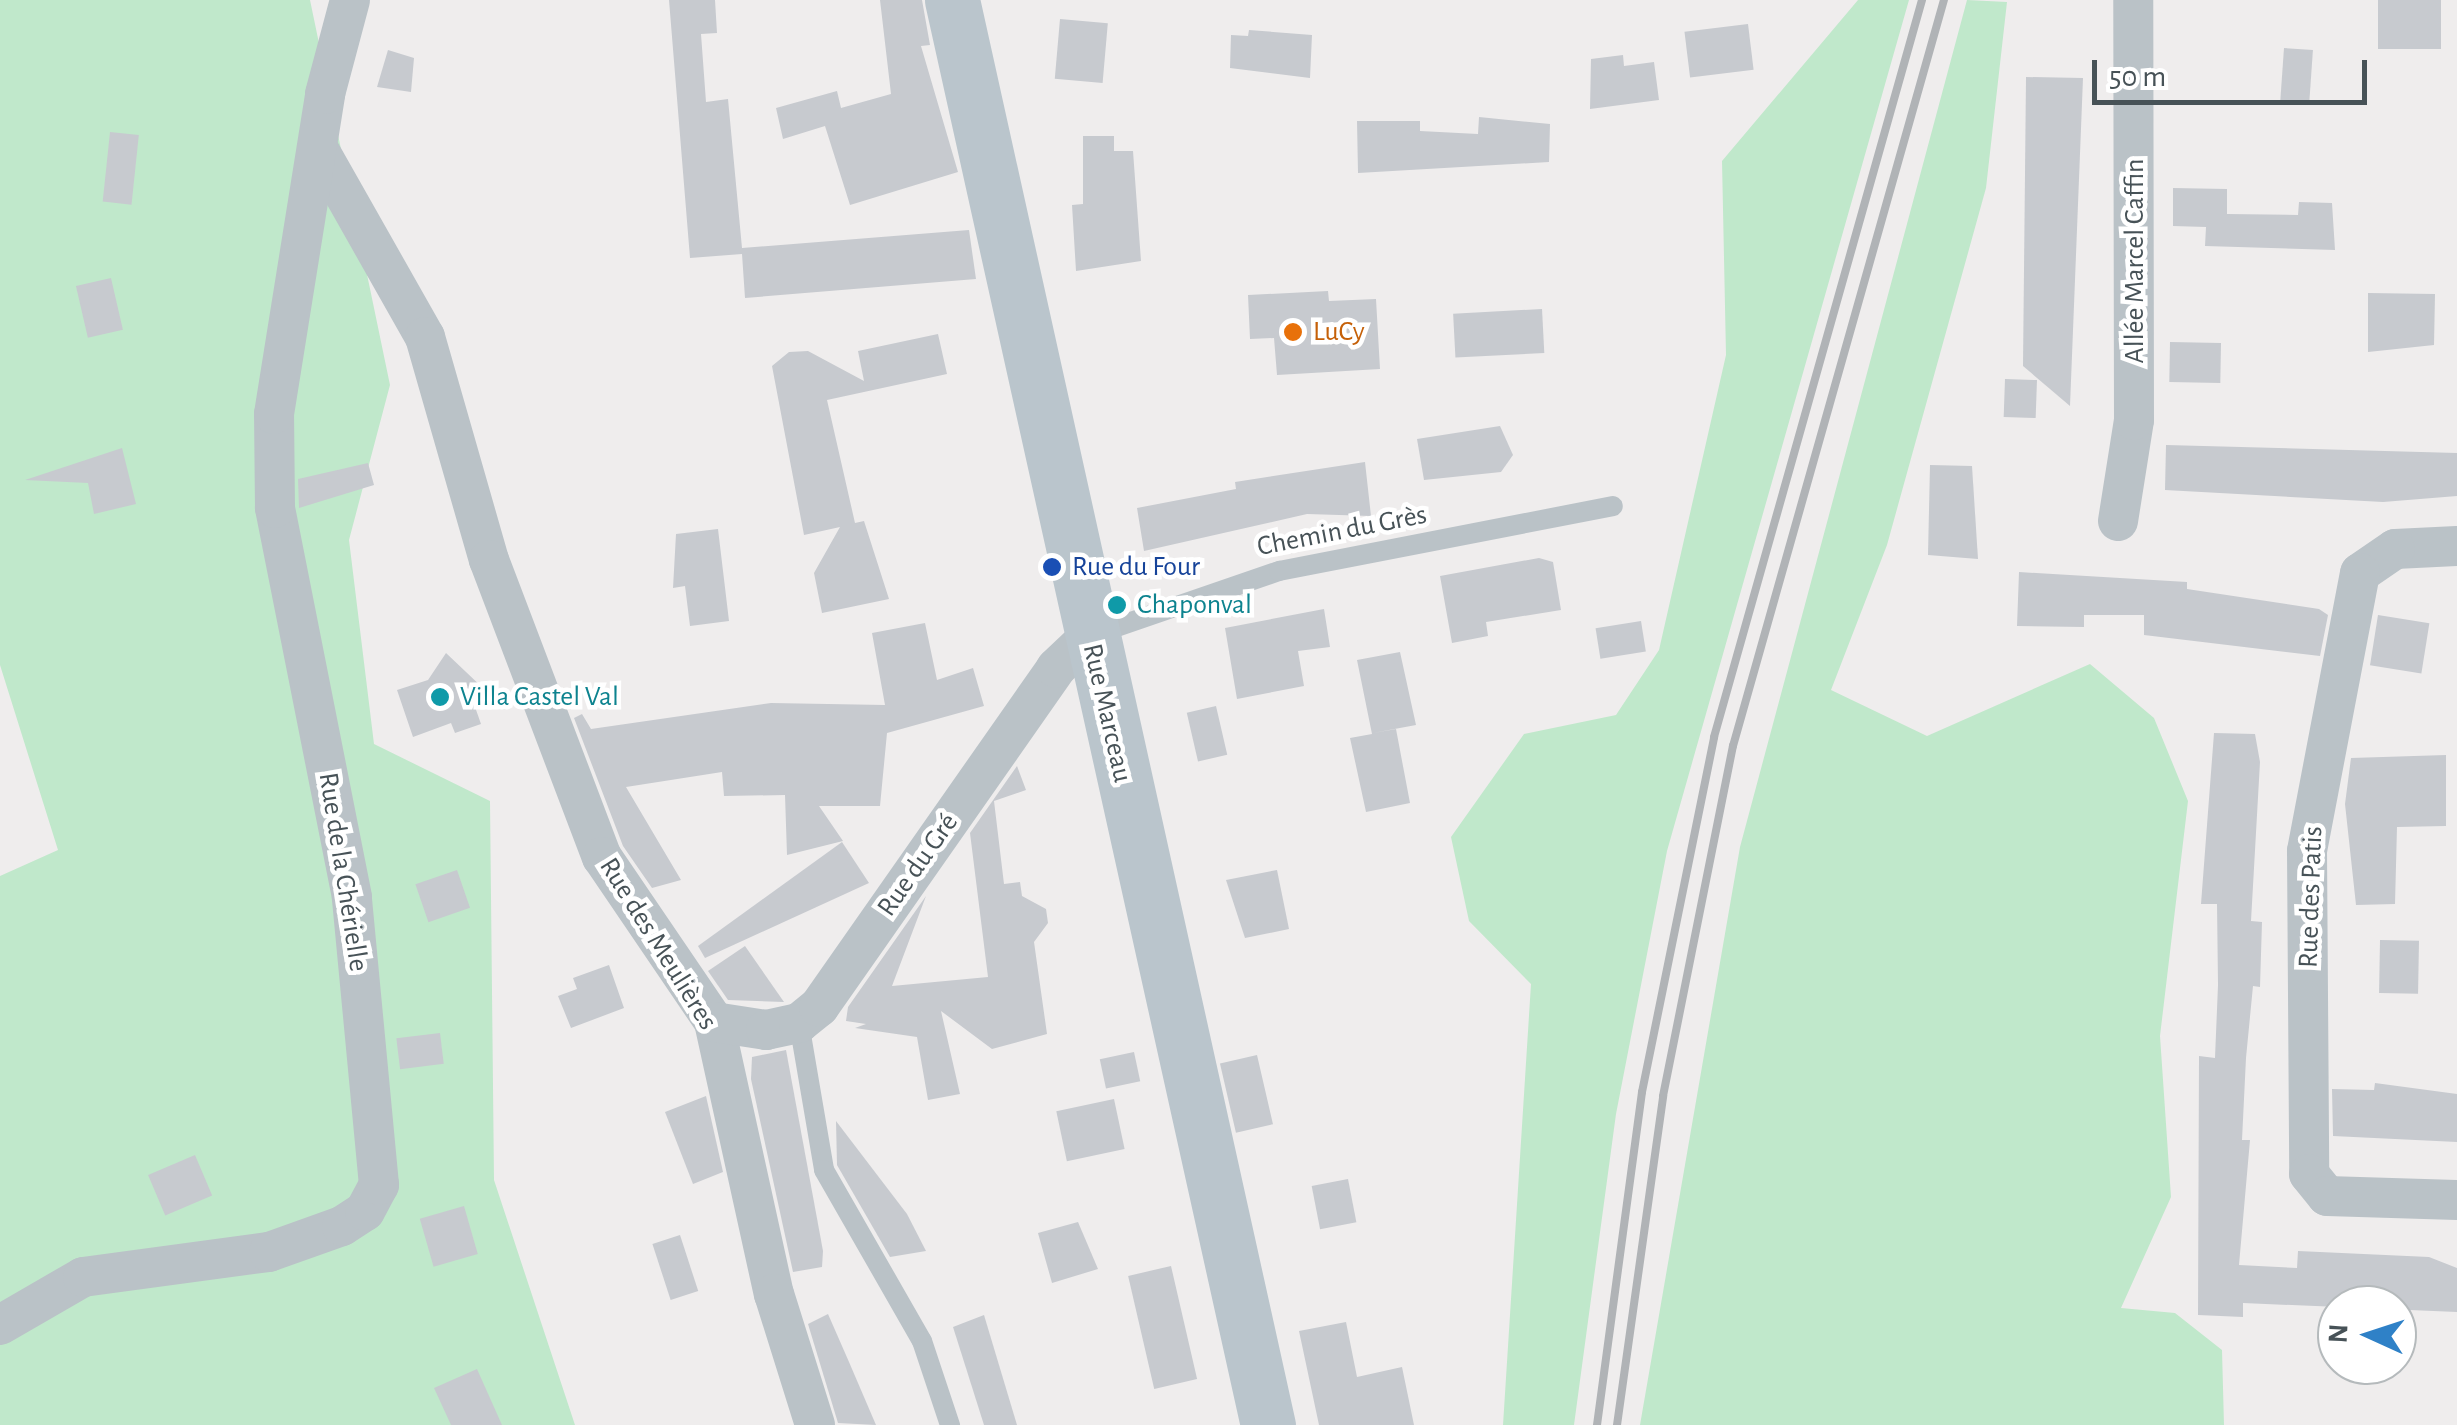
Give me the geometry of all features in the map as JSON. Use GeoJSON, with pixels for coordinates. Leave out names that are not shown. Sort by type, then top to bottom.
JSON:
{"type":"FeatureCollection","features":[{"type":"Feature","properties":{"kind":"main road","name":"Rue Marceau"},"geometry":{"type":"LineString","coordinates":[[952,0],[1089,637],[1268,1425]]}},
{"type":"Feature","properties":{"kind":"street","name":"Rue de la Chérielle"},"geometry":{"type":"LineString","coordinates":[[0,1324],[82,1277],[269,1252],[342,1226],[365,1211],[379,1185],[352,897],[275,508],[274,414],[318,148],[350,0]]}},
{"type":"Feature","properties":{"kind":"street","name":"Allée Marcel Caffin"},"geometry":{"type":"LineString","coordinates":[[2118,521],[2134,420],[2133,0]]}},
{"type":"Feature","properties":{"kind":"street","name":"Rue des Meulières"},"geometry":{"type":"LineString","coordinates":[[318,148],[424,337],[489,560],[602,857],[714,1022],[774,1294],[815,1425]]}},
{"type":"Feature","properties":{"kind":"street","name":"Rue des Patis"},"geometry":{"type":"LineString","coordinates":[[2457,546],[2395,549],[2360,572],[2307,851],[2309,1174],[2327,1196],[2457,1200]]}},
{"type":"Feature","properties":{"kind":"street","name":"Rue du Gré"},"geometry":{"type":"LineString","coordinates":[[800,1023],[819,1006],[1056,668],[1089,637]]}},
{"type":"Feature","properties":{"kind":"street"},"geometry":{"type":"LineString","coordinates":[[714,1022],[766,1030],[800,1023]]}},
{"type":"Feature","properties":{"kind":"lane","name":"Chemin du Grès"},"geometry":{"type":"LineString","coordinates":[[1089,637],[1278,571],[1613,506]]}},
{"type":"Feature","properties":{"kind":"lane"},"geometry":{"type":"LineString","coordinates":[[800,1023],[824,1170],[922,1340],[950,1425]]}},
{"type":"Feature","properties":{"kind":"green space"},"geometry":{"type":"Polygon","coordinates":[[[0,0],[310,0],[390,385],[349,540],[374,744],[490,801],[494,1180],[575,1425],[0,1425],[0,876],[58,850],[0,665],[0,0]]]}},
{"type":"Feature","properties":{"kind":"green space"},"geometry":{"type":"Polygon","coordinates":[[[1858,0],[1909,0],[1667,851],[1616,1114],[1574,1425],[1503,1425],[1531,984],[1469,921],[1451,837],[1524,734],[1616,715],[1659,650],[1726,355],[1722,161],[1858,0]]]}},
{"type":"Feature","properties":{"kind":"green space"},"geometry":{"type":"Polygon","coordinates":[[[1967,0],[2007,2],[1986,188],[1887,545],[1831,690],[1927,736],[2090,664],[2154,718],[2188,801],[2160,1036],[2171,1197],[2121,1308],[2175,1313],[2222,1350],[2224,1425],[1640,1425],[1740,847],[1967,0]]]}},
{"type":"Feature","properties":{"kind":"building"},"geometry":{"type":"Polygon","coordinates":[[[669,0],[715,0],[717,33],[701,34],[706,102],[728,99],[742,248],[969,230],[976,279],[745,298],[742,254],[690,258],[669,0]]]}},
{"type":"Feature","properties":{"kind":"building"},"geometry":{"type":"Polygon","coordinates":[[[880,0],[922,0],[930,45],[921,46],[958,172],[850,205],[825,126],[783,139],[776,108],[837,91],[841,108],[891,94],[880,0]]]}},
{"type":"Feature","properties":{"kind":"building"},"geometry":{"type":"Polygon","coordinates":[[[2378,0],[2441,0],[2441,49],[2378,49],[2378,0]]]}},
{"type":"Feature","properties":{"kind":"building"},"geometry":{"type":"Polygon","coordinates":[[[1060,19],[1108,23],[1103,83],[1055,79],[1060,19]]]}},
{"type":"Feature","properties":{"kind":"building"},"geometry":{"type":"Polygon","coordinates":[[[1748,24],[1754,70],[1690,77],[1684,32],[1748,24]]]}},
{"type":"Feature","properties":{"kind":"building"},"geometry":{"type":"Polygon","coordinates":[[[1249,30],[1312,35],[1310,78],[1230,68],[1231,35],[1248,36],[1249,30]]]}},
{"type":"Feature","properties":{"kind":"building"},"geometry":{"type":"Polygon","coordinates":[[[2284,48],[2313,50],[2309,104],[2280,102],[2284,48]]]}},
{"type":"Feature","properties":{"kind":"building"},"geometry":{"type":"Polygon","coordinates":[[[388,50],[414,58],[411,92],[377,87],[388,50]]]}},
{"type":"Feature","properties":{"kind":"building"},"geometry":{"type":"Polygon","coordinates":[[[1623,55],[1624,66],[1654,62],[1659,100],[1590,109],[1591,59],[1623,55]]]}},
{"type":"Feature","properties":{"kind":"building"},"geometry":{"type":"Polygon","coordinates":[[[2026,77],[2083,78],[2070,406],[2023,366],[2026,77]]]}},
{"type":"Feature","properties":{"kind":"building"},"geometry":{"type":"Polygon","coordinates":[[[1479,117],[1550,124],[1549,162],[1358,173],[1357,121],[1420,121],[1420,131],[1478,134],[1479,117]]]}},
{"type":"Feature","properties":{"kind":"building"},"geometry":{"type":"Polygon","coordinates":[[[110,132],[139,135],[132,205],[103,202],[110,132]]]}},
{"type":"Feature","properties":{"kind":"building"},"geometry":{"type":"Polygon","coordinates":[[[1083,136],[1114,136],[1114,151],[1133,151],[1141,261],[1076,271],[1072,205],[1083,204],[1083,136]]]}},
{"type":"Feature","properties":{"kind":"building"},"geometry":{"type":"Polygon","coordinates":[[[2173,188],[2227,189],[2227,214],[2298,215],[2299,202],[2332,203],[2335,250],[2205,246],[2206,227],[2173,226],[2173,188]]]}},
{"type":"Feature","properties":{"kind":"building"},"geometry":{"type":"Polygon","coordinates":[[[111,278],[123,330],[88,338],[76,286],[111,278]]]}},
{"type":"Feature","properties":{"kind":"building"},"geometry":{"type":"Polygon","coordinates":[[[1328,291],[1329,301],[1376,299],[1380,369],[1277,375],[1274,338],[1250,339],[1248,295],[1328,291]]]}},
{"type":"Feature","properties":{"kind":"building"},"geometry":{"type":"Polygon","coordinates":[[[2368,293],[2435,294],[2434,345],[2368,352],[2368,293]]]}},
{"type":"Feature","properties":{"kind":"building"},"geometry":{"type":"Polygon","coordinates":[[[1542,309],[1544,353],[1455,358],[1453,314],[1542,309]]]}},
{"type":"Feature","properties":{"kind":"building"},"geometry":{"type":"Polygon","coordinates":[[[938,334],[947,374],[827,400],[855,523],[864,521],[889,599],[822,613],[814,573],[840,527],[804,535],[772,366],[789,352],[808,351],[864,381],[858,351],[938,334]]]}},
{"type":"Feature","properties":{"kind":"building"},"geometry":{"type":"Polygon","coordinates":[[[2170,342],[2221,343],[2220,383],[2169,382],[2170,342]]]}},
{"type":"Feature","properties":{"kind":"building"},"geometry":{"type":"Polygon","coordinates":[[[2005,379],[2037,380],[2036,418],[2004,417],[2005,379]]]}},
{"type":"Feature","properties":{"kind":"building"},"geometry":{"type":"Polygon","coordinates":[[[1500,426],[1513,455],[1501,472],[1424,480],[1417,439],[1500,426]]]}},
{"type":"Feature","properties":{"kind":"building"},"geometry":{"type":"Polygon","coordinates":[[[2166,445],[2457,453],[2457,496],[2383,502],[2165,490],[2166,445]]]}},
{"type":"Feature","properties":{"kind":"building"},"geometry":{"type":"Polygon","coordinates":[[[122,448],[136,504],[94,514],[88,483],[25,480],[122,448]]]}},
{"type":"Feature","properties":{"kind":"building"},"geometry":{"type":"Polygon","coordinates":[[[1365,462],[1371,516],[1307,514],[1144,551],[1137,508],[1236,489],[1235,482],[1365,462]]]}},
{"type":"Feature","properties":{"kind":"building"},"geometry":{"type":"Polygon","coordinates":[[[368,463],[374,485],[299,508],[298,479],[368,463]]]}},
{"type":"Feature","properties":{"kind":"building"},"geometry":{"type":"Polygon","coordinates":[[[1930,465],[1972,466],[1978,559],[1928,555],[1930,465]]]}},
{"type":"Feature","properties":{"kind":"building"},"geometry":{"type":"Polygon","coordinates":[[[718,529],[729,621],[690,626],[685,586],[673,588],[676,534],[718,529]]]}},
{"type":"Feature","properties":{"kind":"building"},"geometry":{"type":"Polygon","coordinates":[[[1539,558],[1553,562],[1561,610],[1486,622],[1488,636],[1452,643],[1440,576],[1539,558]]]}},
{"type":"Feature","properties":{"kind":"building"},"geometry":{"type":"Polygon","coordinates":[[[2019,572],[2187,582],[2187,589],[2319,609],[2328,615],[2320,656],[2144,635],[2144,615],[2084,615],[2084,627],[2017,626],[2019,572]]]}},
{"type":"Feature","properties":{"kind":"building"},"geometry":{"type":"Polygon","coordinates":[[[1324,609],[1330,647],[1298,651],[1304,686],[1237,699],[1225,628],[1324,609]]]}},
{"type":"Feature","properties":{"kind":"building"},"geometry":{"type":"Polygon","coordinates":[[[2378,615],[2429,623],[2421,674],[2370,665],[2378,615]]]}},
{"type":"Feature","properties":{"kind":"building"},"geometry":{"type":"Polygon","coordinates":[[[1641,621],[1646,652],[1600,659],[1596,628],[1641,621]]]}},
{"type":"Feature","properties":{"kind":"building"},"geometry":{"type":"Polygon","coordinates":[[[925,623],[937,680],[973,668],[984,706],[887,733],[880,806],[819,806],[843,841],[787,855],[785,795],[724,796],[722,772],[626,787],[681,880],[652,888],[623,846],[574,718],[582,714],[591,729],[771,703],[885,705],[872,633],[925,623]]]}},
{"type":"Feature","properties":{"kind":"building"},"geometry":{"type":"Polygon","coordinates":[[[1400,652],[1416,725],[1373,733],[1396,729],[1410,803],[1366,812],[1350,738],[1372,734],[1357,660],[1400,652]]]}},
{"type":"Feature","properties":{"kind":"building","name":"Villa Castel Val"},"geometry":{"type":"Polygon","coordinates":[[[446,653],[485,690],[474,704],[481,724],[455,733],[451,723],[413,737],[397,690],[428,680],[446,653]]]}},
{"type":"Feature","properties":{"kind":"building"},"geometry":{"type":"Polygon","coordinates":[[[1216,706],[1227,755],[1198,761],[1187,713],[1216,706]]]}},
{"type":"Feature","properties":{"kind":"building"},"geometry":{"type":"Polygon","coordinates":[[[2214,733],[2255,734],[2260,762],[2251,921],[2262,922],[2260,987],[2253,986],[2246,1058],[2242,1140],[2250,1140],[2239,1265],[2297,1268],[2298,1251],[2429,1257],[2457,1268],[2457,1312],[2417,1310],[2417,1285],[2317,1285],[2317,1306],[2243,1303],[2243,1317],[2198,1315],[2199,1056],[2215,1058],[2218,985],[2217,904],[2201,904],[2214,733]]]}},
{"type":"Feature","properties":{"kind":"building"},"geometry":{"type":"Polygon","coordinates":[[[2446,755],[2446,826],[2397,827],[2395,904],[2356,905],[2345,804],[2351,758],[2446,755]]]}},
{"type":"Feature","properties":{"kind":"building"},"geometry":{"type":"Polygon","coordinates":[[[1017,766],[1026,790],[994,801],[1004,884],[1020,882],[1022,896],[1046,909],[1048,923],[1034,942],[1047,1034],[992,1049],[941,1011],[960,1094],[928,1100],[917,1037],[855,1028],[866,1024],[846,1021],[848,1007],[926,896],[892,986],[988,977],[970,833],[1017,766]]]}},
{"type":"Feature","properties":{"kind":"building"},"geometry":{"type":"Polygon","coordinates":[[[842,842],[869,883],[705,958],[698,946],[842,842]]]}},
{"type":"Feature","properties":{"kind":"building"},"geometry":{"type":"Polygon","coordinates":[[[457,870],[470,908],[428,922],[415,884],[457,870]]]}},
{"type":"Feature","properties":{"kind":"building"},"geometry":{"type":"Polygon","coordinates":[[[1277,870],[1289,929],[1245,938],[1226,880],[1277,870]]]}},
{"type":"Feature","properties":{"kind":"building"},"geometry":{"type":"Polygon","coordinates":[[[2380,940],[2419,941],[2418,994],[2379,993],[2380,940]]]}},
{"type":"Feature","properties":{"kind":"building"},"geometry":{"type":"Polygon","coordinates":[[[745,946],[784,1002],[728,1000],[708,971],[745,946]]]}},
{"type":"Feature","properties":{"kind":"building"},"geometry":{"type":"Polygon","coordinates":[[[609,965],[624,1008],[571,1028],[558,996],[577,989],[573,978],[609,965]]]}},
{"type":"Feature","properties":{"kind":"building"},"geometry":{"type":"Polygon","coordinates":[[[440,1033],[444,1064],[400,1069],[396,1038],[440,1033]]]}},
{"type":"Feature","properties":{"kind":"building"},"geometry":{"type":"Polygon","coordinates":[[[786,1050],[823,1251],[822,1267],[793,1272],[751,1079],[752,1057],[786,1050]]]}},
{"type":"Feature","properties":{"kind":"building"},"geometry":{"type":"Polygon","coordinates":[[[1134,1052],[1140,1081],[1106,1089],[1100,1059],[1134,1052]]]}},
{"type":"Feature","properties":{"kind":"building"},"geometry":{"type":"Polygon","coordinates":[[[1257,1055],[1273,1124],[1236,1133],[1220,1064],[1257,1055]]]}},
{"type":"Feature","properties":{"kind":"building"},"geometry":{"type":"Polygon","coordinates":[[[2375,1083],[2457,1094],[2457,1142],[2333,1136],[2332,1089],[2374,1090],[2375,1083]]]}},
{"type":"Feature","properties":{"kind":"building"},"geometry":{"type":"Polygon","coordinates":[[[706,1096],[723,1172],[693,1184],[665,1112],[706,1096]]]}},
{"type":"Feature","properties":{"kind":"building"},"geometry":{"type":"Polygon","coordinates":[[[1114,1099],[1125,1149],[1067,1161],[1056,1111],[1114,1099]]]}},
{"type":"Feature","properties":{"kind":"building"},"geometry":{"type":"Polygon","coordinates":[[[836,1121],[907,1214],[926,1251],[890,1257],[837,1165],[836,1121]]]}},
{"type":"Feature","properties":{"kind":"building"},"geometry":{"type":"Polygon","coordinates":[[[195,1155],[212,1196],[165,1215],[148,1175],[195,1155]]]}},
{"type":"Feature","properties":{"kind":"building"},"geometry":{"type":"Polygon","coordinates":[[[1348,1179],[1356,1222],[1320,1229],[1312,1186],[1348,1179]]]}},
{"type":"Feature","properties":{"kind":"building"},"geometry":{"type":"Polygon","coordinates":[[[464,1206],[478,1254],[434,1267],[420,1219],[464,1206]]]}},
{"type":"Feature","properties":{"kind":"building"},"geometry":{"type":"Polygon","coordinates":[[[1078,1222],[1098,1269],[1052,1283],[1038,1233],[1078,1222]]]}},
{"type":"Feature","properties":{"kind":"building"},"geometry":{"type":"Polygon","coordinates":[[[680,1235],[698,1291],[671,1300],[652,1244],[680,1235]]]}},
{"type":"Feature","properties":{"kind":"building"},"geometry":{"type":"Polygon","coordinates":[[[1171,1266],[1197,1379],[1154,1389],[1128,1276],[1171,1266]]]}},
{"type":"Feature","properties":{"kind":"building"},"geometry":{"type":"Polygon","coordinates":[[[828,1314],[876,1425],[838,1423],[808,1324],[828,1314]]]}},
{"type":"Feature","properties":{"kind":"building"},"geometry":{"type":"Polygon","coordinates":[[[984,1315],[1017,1425],[984,1425],[953,1327],[984,1315]]]}},
{"type":"Feature","properties":{"kind":"building"},"geometry":{"type":"Polygon","coordinates":[[[1346,1322],[1357,1377],[1402,1367],[1414,1425],[1319,1425],[1299,1331],[1346,1322]]]}},
{"type":"Feature","properties":{"kind":"building"},"geometry":{"type":"Polygon","coordinates":[[[477,1369],[502,1425],[451,1425],[434,1388],[477,1369]]]}},
{"type":"Feature","properties":{"kind":"railway"},"geometry":{"type":"LineString","coordinates":[[1597,1425],[1642,1092],[1714,737],[1922,0]]}},
{"type":"Feature","properties":{"kind":"railway"},"geometry":{"type":"LineString","coordinates":[[1617,1425],[1663,1096],[1733,746],[1944,0]]}},
{"type":"Feature","properties":{"kind":"place","name":"LuCy"},"geometry":{"type":"Point","coordinates":[1293,332]}},
{"type":"Feature","properties":{"kind":"place","name":"Rue du Four"},"geometry":{"type":"Point","coordinates":[1052,567]}},
{"type":"Feature","properties":{"kind":"place","name":"Chaponval"},"geometry":{"type":"Point","coordinates":[1117,605]}},
{"type":"Feature","properties":{"kind":"place","name":"Villa Castel Val"},"geometry":{"type":"Point","coordinates":[440,697]}}]}
